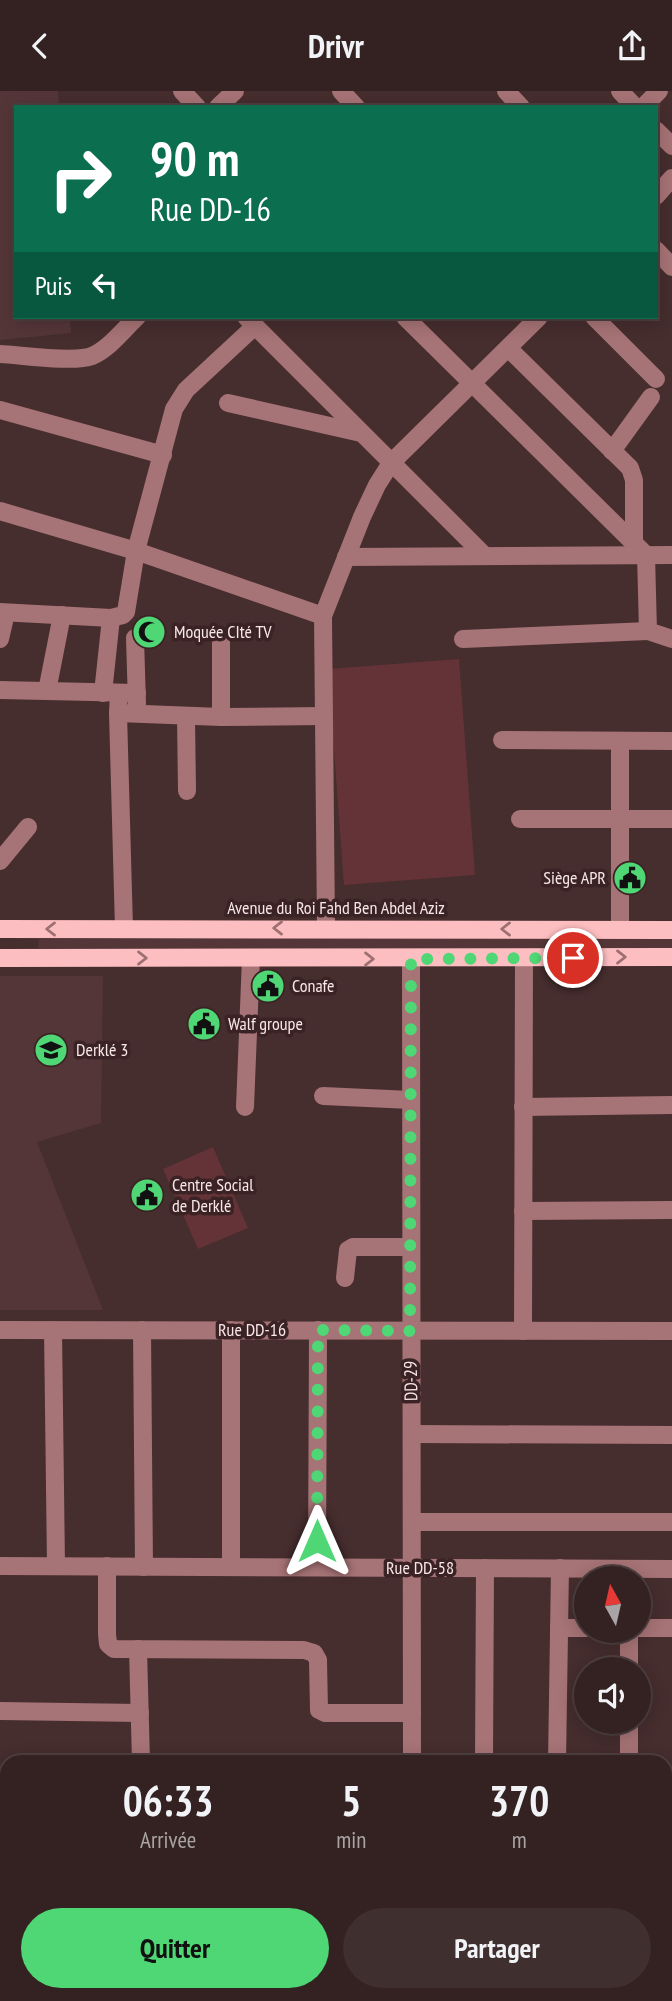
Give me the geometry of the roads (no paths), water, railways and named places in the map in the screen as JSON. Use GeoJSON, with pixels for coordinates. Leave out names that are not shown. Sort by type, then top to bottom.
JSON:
{"type":"FeatureCollection","features":[{"type":"Feature","properties":{"kind":"main road","name":"Avenue du Roi Fahd Ben Abdel Aziz"},"geometry":{"type":"LineString","coordinates":[[0,929],[672,930]]}},
{"type":"Feature","properties":{"kind":"main road"},"geometry":{"type":"LineString","coordinates":[[0,958],[672,957]]}},
{"type":"Feature","properties":{"kind":"street"},"geometry":{"type":"LineString","coordinates":[[182,91],[195,105]]}},
{"type":"Feature","properties":{"kind":"street"},"geometry":{"type":"LineString","coordinates":[[220,105],[235,91]]}},
{"type":"Feature","properties":{"kind":"street"},"geometry":{"type":"LineString","coordinates":[[341,91],[354,105]]}},
{"type":"Feature","properties":{"kind":"street"},"geometry":{"type":"LineString","coordinates":[[506,91],[519,105]]}},
{"type":"Feature","properties":{"kind":"street"},"geometry":{"type":"LineString","coordinates":[[620,91],[633,105]]}},
{"type":"Feature","properties":{"kind":"street"},"geometry":{"type":"LineString","coordinates":[[645,105],[659,91]]}},
{"type":"Feature","properties":{"kind":"street"},"geometry":{"type":"LineString","coordinates":[[658,132],[672,146]]}},
{"type":"Feature","properties":{"kind":"street"},"geometry":{"type":"LineString","coordinates":[[658,194],[672,178]]}},
{"type":"Feature","properties":{"kind":"street"},"geometry":{"type":"LineString","coordinates":[[658,252],[672,267]]}},
{"type":"Feature","properties":{"kind":"street"},"geometry":{"type":"LineString","coordinates":[[0,354],[76,359],[91,357],[135,319]]}},
{"type":"Feature","properties":{"kind":"street"},"geometry":{"type":"LineString","coordinates":[[407,319],[640,548]]}},
{"type":"Feature","properties":{"kind":"street"},"geometry":{"type":"LineString","coordinates":[[326,928],[323,616],[377,485],[391,463],[537,319]]}},
{"type":"Feature","properties":{"kind":"street"},"geometry":{"type":"LineString","coordinates":[[596,319],[656,379]]}},
{"type":"Feature","properties":{"kind":"street"},"geometry":{"type":"LineString","coordinates":[[0,639],[3,613],[111,618],[126,612],[136,551],[174,409],[180,398],[250,321],[485,556]]}},
{"type":"Feature","properties":{"kind":"street"},"geometry":{"type":"LineString","coordinates":[[508,348],[633,474],[648,631]]}},
{"type":"Feature","properties":{"kind":"street"},"geometry":{"type":"LineString","coordinates":[[612,451],[652,397]]}},
{"type":"Feature","properties":{"kind":"street"},"geometry":{"type":"LineString","coordinates":[[228,403],[362,433]]}},
{"type":"Feature","properties":{"kind":"street"},"geometry":{"type":"LineString","coordinates":[[0,410],[163,455]]}},
{"type":"Feature","properties":{"kind":"street"},"geometry":{"type":"LineString","coordinates":[[0,511],[136,551],[323,616]]}},
{"type":"Feature","properties":{"kind":"street"},"geometry":{"type":"LineString","coordinates":[[346,557],[485,556],[640,548],[672,555]]}},
{"type":"Feature","properties":{"kind":"street"},"geometry":{"type":"LineString","coordinates":[[47,691],[62,615]]}},
{"type":"Feature","properties":{"kind":"street"},"geometry":{"type":"LineString","coordinates":[[111,618],[120,693],[137,713]]}},
{"type":"Feature","properties":{"kind":"street"},"geometry":{"type":"LineString","coordinates":[[463,639],[648,631],[672,639]]}},
{"type":"Feature","properties":{"kind":"street"},"geometry":{"type":"LineString","coordinates":[[124,929],[118,713],[120,693],[135,638]]}},
{"type":"Feature","properties":{"kind":"street"},"geometry":{"type":"LineString","coordinates":[[221,641],[221,717]]}},
{"type":"Feature","properties":{"kind":"street"},"geometry":{"type":"LineString","coordinates":[[0,691],[120,693]]}},
{"type":"Feature","properties":{"kind":"street"},"geometry":{"type":"LineString","coordinates":[[118,713],[186,717],[324,716]]}},
{"type":"Feature","properties":{"kind":"street"},"geometry":{"type":"LineString","coordinates":[[186,717],[187,791]]}},
{"type":"Feature","properties":{"kind":"street"},"geometry":{"type":"LineString","coordinates":[[502,740],[672,741]]}},
{"type":"Feature","properties":{"kind":"street"},"geometry":{"type":"LineString","coordinates":[[620,742],[620,930]]}},
{"type":"Feature","properties":{"kind":"street"},"geometry":{"type":"LineString","coordinates":[[520,819],[672,819]]}},
{"type":"Feature","properties":{"kind":"street"},"geometry":{"type":"LineString","coordinates":[[0,861],[28,827]]}},
{"type":"Feature","properties":{"kind":"street"},"geometry":{"type":"LineString","coordinates":[[245,1107],[251,958]]}},
{"type":"Feature","properties":{"kind":"street"},"geometry":{"type":"LineString","coordinates":[[523,1331],[524,958]]}},
{"type":"Feature","properties":{"kind":"street","name":"DD-29"},"geometry":{"type":"LineString","coordinates":[[411,959],[412,1755]]}},
{"type":"Feature","properties":{"kind":"street"},"geometry":{"type":"LineString","coordinates":[[323,1096],[411,1100]]}},
{"type":"Feature","properties":{"kind":"street"},"geometry":{"type":"LineString","coordinates":[[523,1107],[672,1105]]}},
{"type":"Feature","properties":{"kind":"street"},"geometry":{"type":"LineString","coordinates":[[523,1211],[672,1210]]}},
{"type":"Feature","properties":{"kind":"street"},"geometry":{"type":"LineString","coordinates":[[345,1278],[348,1250],[353,1247],[410,1247]]}},
{"type":"Feature","properties":{"kind":"street","name":"Rue DD-16"},"geometry":{"type":"LineString","coordinates":[[0,1330],[672,1331]]}},
{"type":"Feature","properties":{"kind":"street"},"geometry":{"type":"LineString","coordinates":[[53,1330],[56,1566]]}},
{"type":"Feature","properties":{"kind":"street"},"geometry":{"type":"LineString","coordinates":[[142,1330],[144,1567]]}},
{"type":"Feature","properties":{"kind":"street"},"geometry":{"type":"LineString","coordinates":[[231,1330],[232,1567]]}},
{"type":"Feature","properties":{"kind":"street"},"geometry":{"type":"LineString","coordinates":[[317,1567],[318,1330]]}},
{"type":"Feature","properties":{"kind":"street"},"geometry":{"type":"LineString","coordinates":[[412,1434],[672,1435]]}},
{"type":"Feature","properties":{"kind":"street"},"geometry":{"type":"LineString","coordinates":[[412,1522],[672,1522]]}},
{"type":"Feature","properties":{"kind":"street","name":"Rue DD-58"},"geometry":{"type":"LineString","coordinates":[[0,1566],[574,1569]]}},
{"type":"Feature","properties":{"kind":"street"},"geometry":{"type":"LineString","coordinates":[[107,1566],[108,1644],[114,1649],[304,1650],[314,1653],[318,1660],[319,1710],[326,1713],[412,1713]]}},
{"type":"Feature","properties":{"kind":"street"},"geometry":{"type":"LineString","coordinates":[[484,1755],[485,1568]]}},
{"type":"Feature","properties":{"kind":"street"},"geometry":{"type":"LineString","coordinates":[[557,1755],[559,1568]]}},
{"type":"Feature","properties":{"kind":"street","name":"Rue DD-58"},"geometry":{"type":"LineString","coordinates":[[651,1571],[672,1569]]}},
{"type":"Feature","properties":{"kind":"street"},"geometry":{"type":"LineString","coordinates":[[559,1628],[574,1628]]}},
{"type":"Feature","properties":{"kind":"street"},"geometry":{"type":"LineString","coordinates":[[651,1628],[672,1628]]}},
{"type":"Feature","properties":{"kind":"street"},"geometry":{"type":"LineString","coordinates":[[138,1649],[141,1755]]}},
{"type":"Feature","properties":{"kind":"street"},"geometry":{"type":"LineString","coordinates":[[0,1711],[140,1713]]}},
{"type":"Feature","properties":{"kind":"street"},"geometry":{"type":"LineString","coordinates":[[629,1734],[629,1755]]}},
{"type":"Feature","properties":{"kind":"place","name":"Moquée CIté TV"},"geometry":{"type":"Point","coordinates":[149,632]}},
{"type":"Feature","properties":{"kind":"place","name":"Siège APR"},"geometry":{"type":"Point","coordinates":[630,878]}},
{"type":"Feature","properties":{"kind":"place","name":"Conafe"},"geometry":{"type":"Point","coordinates":[268,986]}},
{"type":"Feature","properties":{"kind":"place","name":"Walf groupe"},"geometry":{"type":"Point","coordinates":[204,1024]}},
{"type":"Feature","properties":{"kind":"place","name":"Derklé 3"},"geometry":{"type":"Point","coordinates":[51,1050]}},
{"type":"Feature","properties":{"kind":"place","name":"Centre Social de Derklé"},"geometry":{"type":"Point","coordinates":[147,1195]}}]}
